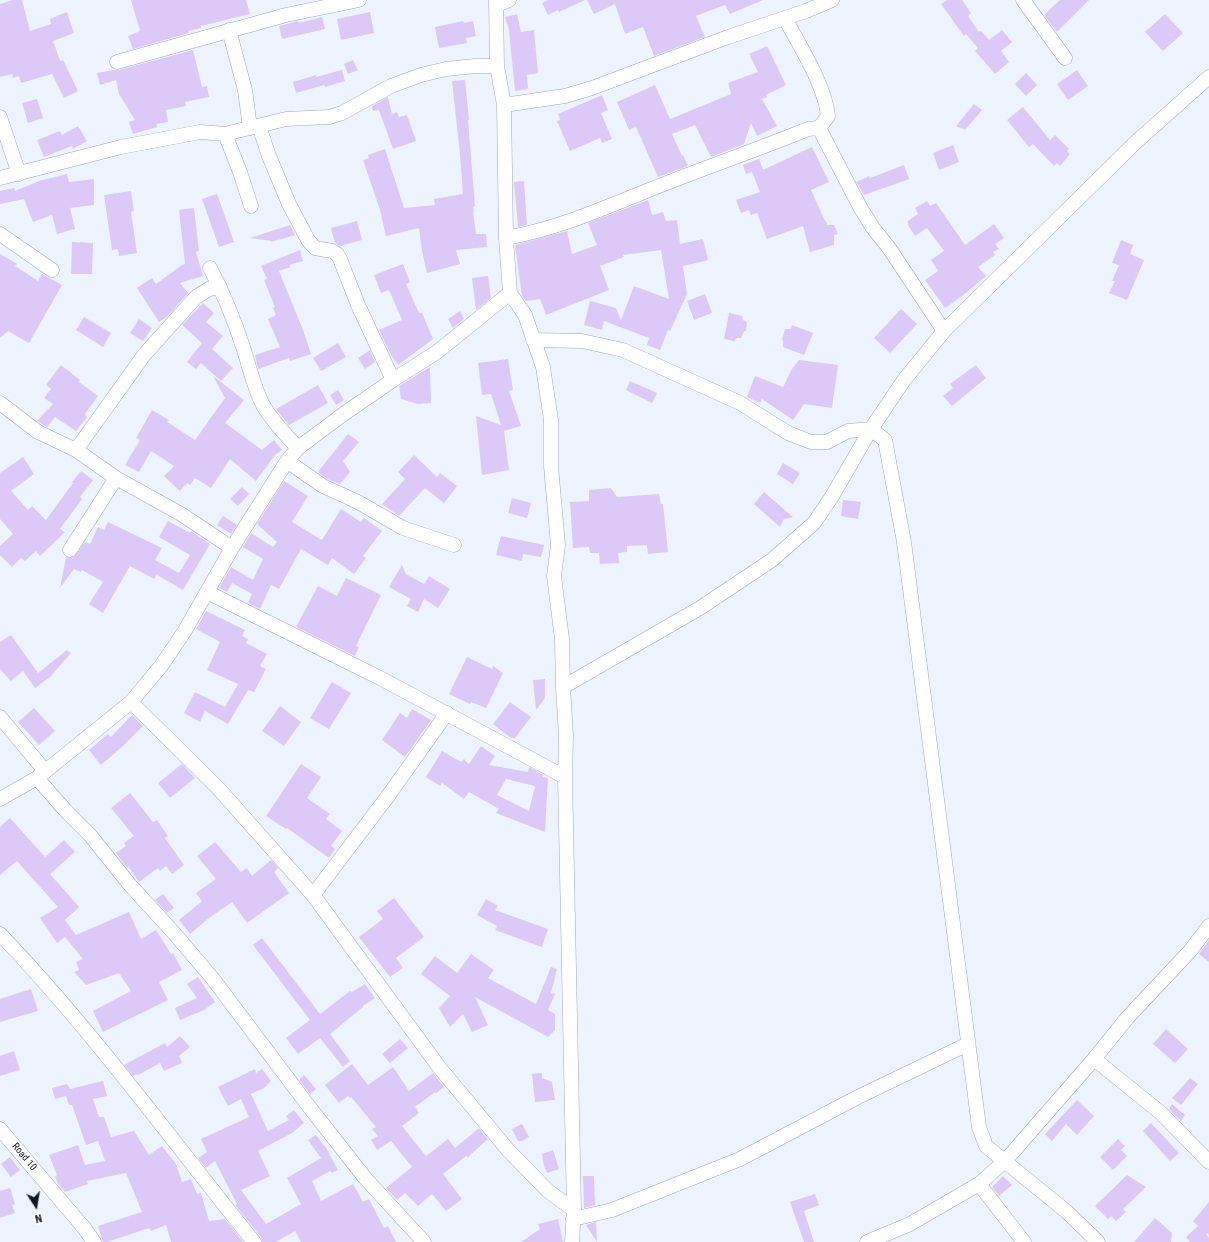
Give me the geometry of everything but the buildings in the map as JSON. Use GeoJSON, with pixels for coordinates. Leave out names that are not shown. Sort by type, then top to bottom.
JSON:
{"type":"FeatureCollection","features":[{"type":"Feature","properties":{"kind":"street"},"geometry":{"type":"LineString","coordinates":[[117,62],[286,15],[359,0]]}},
{"type":"Feature","properties":{"kind":"street"},"geometry":{"type":"LineString","coordinates":[[504,105],[565,96],[592,88],[832,0]]}},
{"type":"Feature","properties":{"kind":"street"},"geometry":{"type":"LineString","coordinates":[[1023,0],[1065,58]]}},
{"type":"Feature","properties":{"kind":"street"},"geometry":{"type":"LineString","coordinates":[[501,2],[497,66],[504,105],[506,238],[510,293],[525,315],[543,367],[552,420],[551,466],[558,545],[554,576],[562,639],[566,736],[565,777],[574,1214],[572,1242]]}},
{"type":"Feature","properties":{"kind":"street"},"geometry":{"type":"LineString","coordinates":[[506,238],[532,234],[588,216],[644,192],[808,129],[819,128],[828,116],[825,98],[785,18]]}},
{"type":"Feature","properties":{"kind":"street"},"geometry":{"type":"LineString","coordinates":[[229,30],[254,127],[269,156],[289,204],[308,240],[315,248],[332,251],[337,254],[340,259],[361,311],[393,380]]}},
{"type":"Feature","properties":{"kind":"street"},"geometry":{"type":"LineString","coordinates":[[0,178],[128,146],[200,132],[225,134],[286,120],[329,117],[342,113],[391,86],[421,75],[446,69],[497,66]]}},
{"type":"Feature","properties":{"kind":"street"},"geometry":{"type":"LineString","coordinates":[[563,687],[700,608],[772,560],[814,523],[831,498],[871,429],[904,380],[944,332],[1136,142],[1209,77]]}},
{"type":"Feature","properties":{"kind":"street"},"geometry":{"type":"LineString","coordinates":[[0,117],[20,174]]}},
{"type":"Feature","properties":{"kind":"street"},"geometry":{"type":"LineString","coordinates":[[819,128],[860,208],[873,228],[889,248],[944,332]]}},
{"type":"Feature","properties":{"kind":"street"},"geometry":{"type":"LineString","coordinates":[[225,134],[240,172],[251,206]]}},
{"type":"Feature","properties":{"kind":"street"},"geometry":{"type":"LineString","coordinates":[[0,234],[52,270]]}},
{"type":"Feature","properties":{"kind":"street"},"geometry":{"type":"LineString","coordinates":[[210,268],[233,318],[254,384],[263,406],[275,424],[298,448]]}},
{"type":"Feature","properties":{"kind":"street"},"geometry":{"type":"LineString","coordinates":[[76,450],[144,355],[196,297],[209,289],[220,287]]}},
{"type":"Feature","properties":{"kind":"street"},"geometry":{"type":"LineString","coordinates":[[0,799],[41,775],[132,702],[161,666],[184,632],[232,548],[287,461],[298,448],[345,412],[437,352],[510,293]]}},
{"type":"Feature","properties":{"kind":"street"},"geometry":{"type":"LineString","coordinates":[[533,340],[582,341],[623,350],[740,403],[788,433],[811,442],[827,442],[848,431],[871,429],[885,440],[904,542],[968,1044],[980,1127],[986,1146],[1067,1212],[1098,1242]]}},
{"type":"Feature","properties":{"kind":"street"},"geometry":{"type":"LineString","coordinates":[[0,403],[38,432],[76,450],[116,478],[181,514],[232,548]]}},
{"type":"Feature","properties":{"kind":"street"},"geometry":{"type":"LineString","coordinates":[[287,461],[323,486],[358,502],[403,528],[454,545]]}},
{"type":"Feature","properties":{"kind":"street"},"geometry":{"type":"LineString","coordinates":[[70,550],[116,478]]}},
{"type":"Feature","properties":{"kind":"street"},"geometry":{"type":"LineString","coordinates":[[206,592],[448,713],[565,777]]}},
{"type":"Feature","properties":{"kind":"street"},"geometry":{"type":"LineString","coordinates":[[132,702],[218,788],[313,896],[439,1067],[508,1150],[548,1191],[574,1214],[612,1210],[740,1159],[858,1097],[968,1044]]}},
{"type":"Feature","properties":{"kind":"street"},"geometry":{"type":"LineString","coordinates":[[313,896],[448,713]]}},
{"type":"Feature","properties":{"kind":"street"},"geometry":{"type":"LineString","coordinates":[[0,717],[65,810],[90,835],[130,885],[198,962],[250,1027],[306,1104],[365,1178],[424,1242]]}},
{"type":"Feature","properties":{"kind":"street"},"geometry":{"type":"LineString","coordinates":[[872,1241],[910,1224],[979,1184],[1005,1161],[1094,1059],[1128,1017],[1190,951],[1208,928]]}},
{"type":"Feature","properties":{"kind":"street"},"geometry":{"type":"LineString","coordinates":[[0,934],[78,1020],[254,1242]]}},
{"type":"Feature","properties":{"kind":"street"},"geometry":{"type":"LineString","coordinates":[[1094,1059],[1161,1113],[1209,1162]]}},
{"type":"Feature","properties":{"kind":"street","name":"Road 10"},"geometry":{"type":"LineString","coordinates":[[0,1129],[85,1229],[94,1242]]}},
{"type":"Feature","properties":{"kind":"street"},"geometry":{"type":"LineString","coordinates":[[979,1184],[1024,1242]]}}]}
